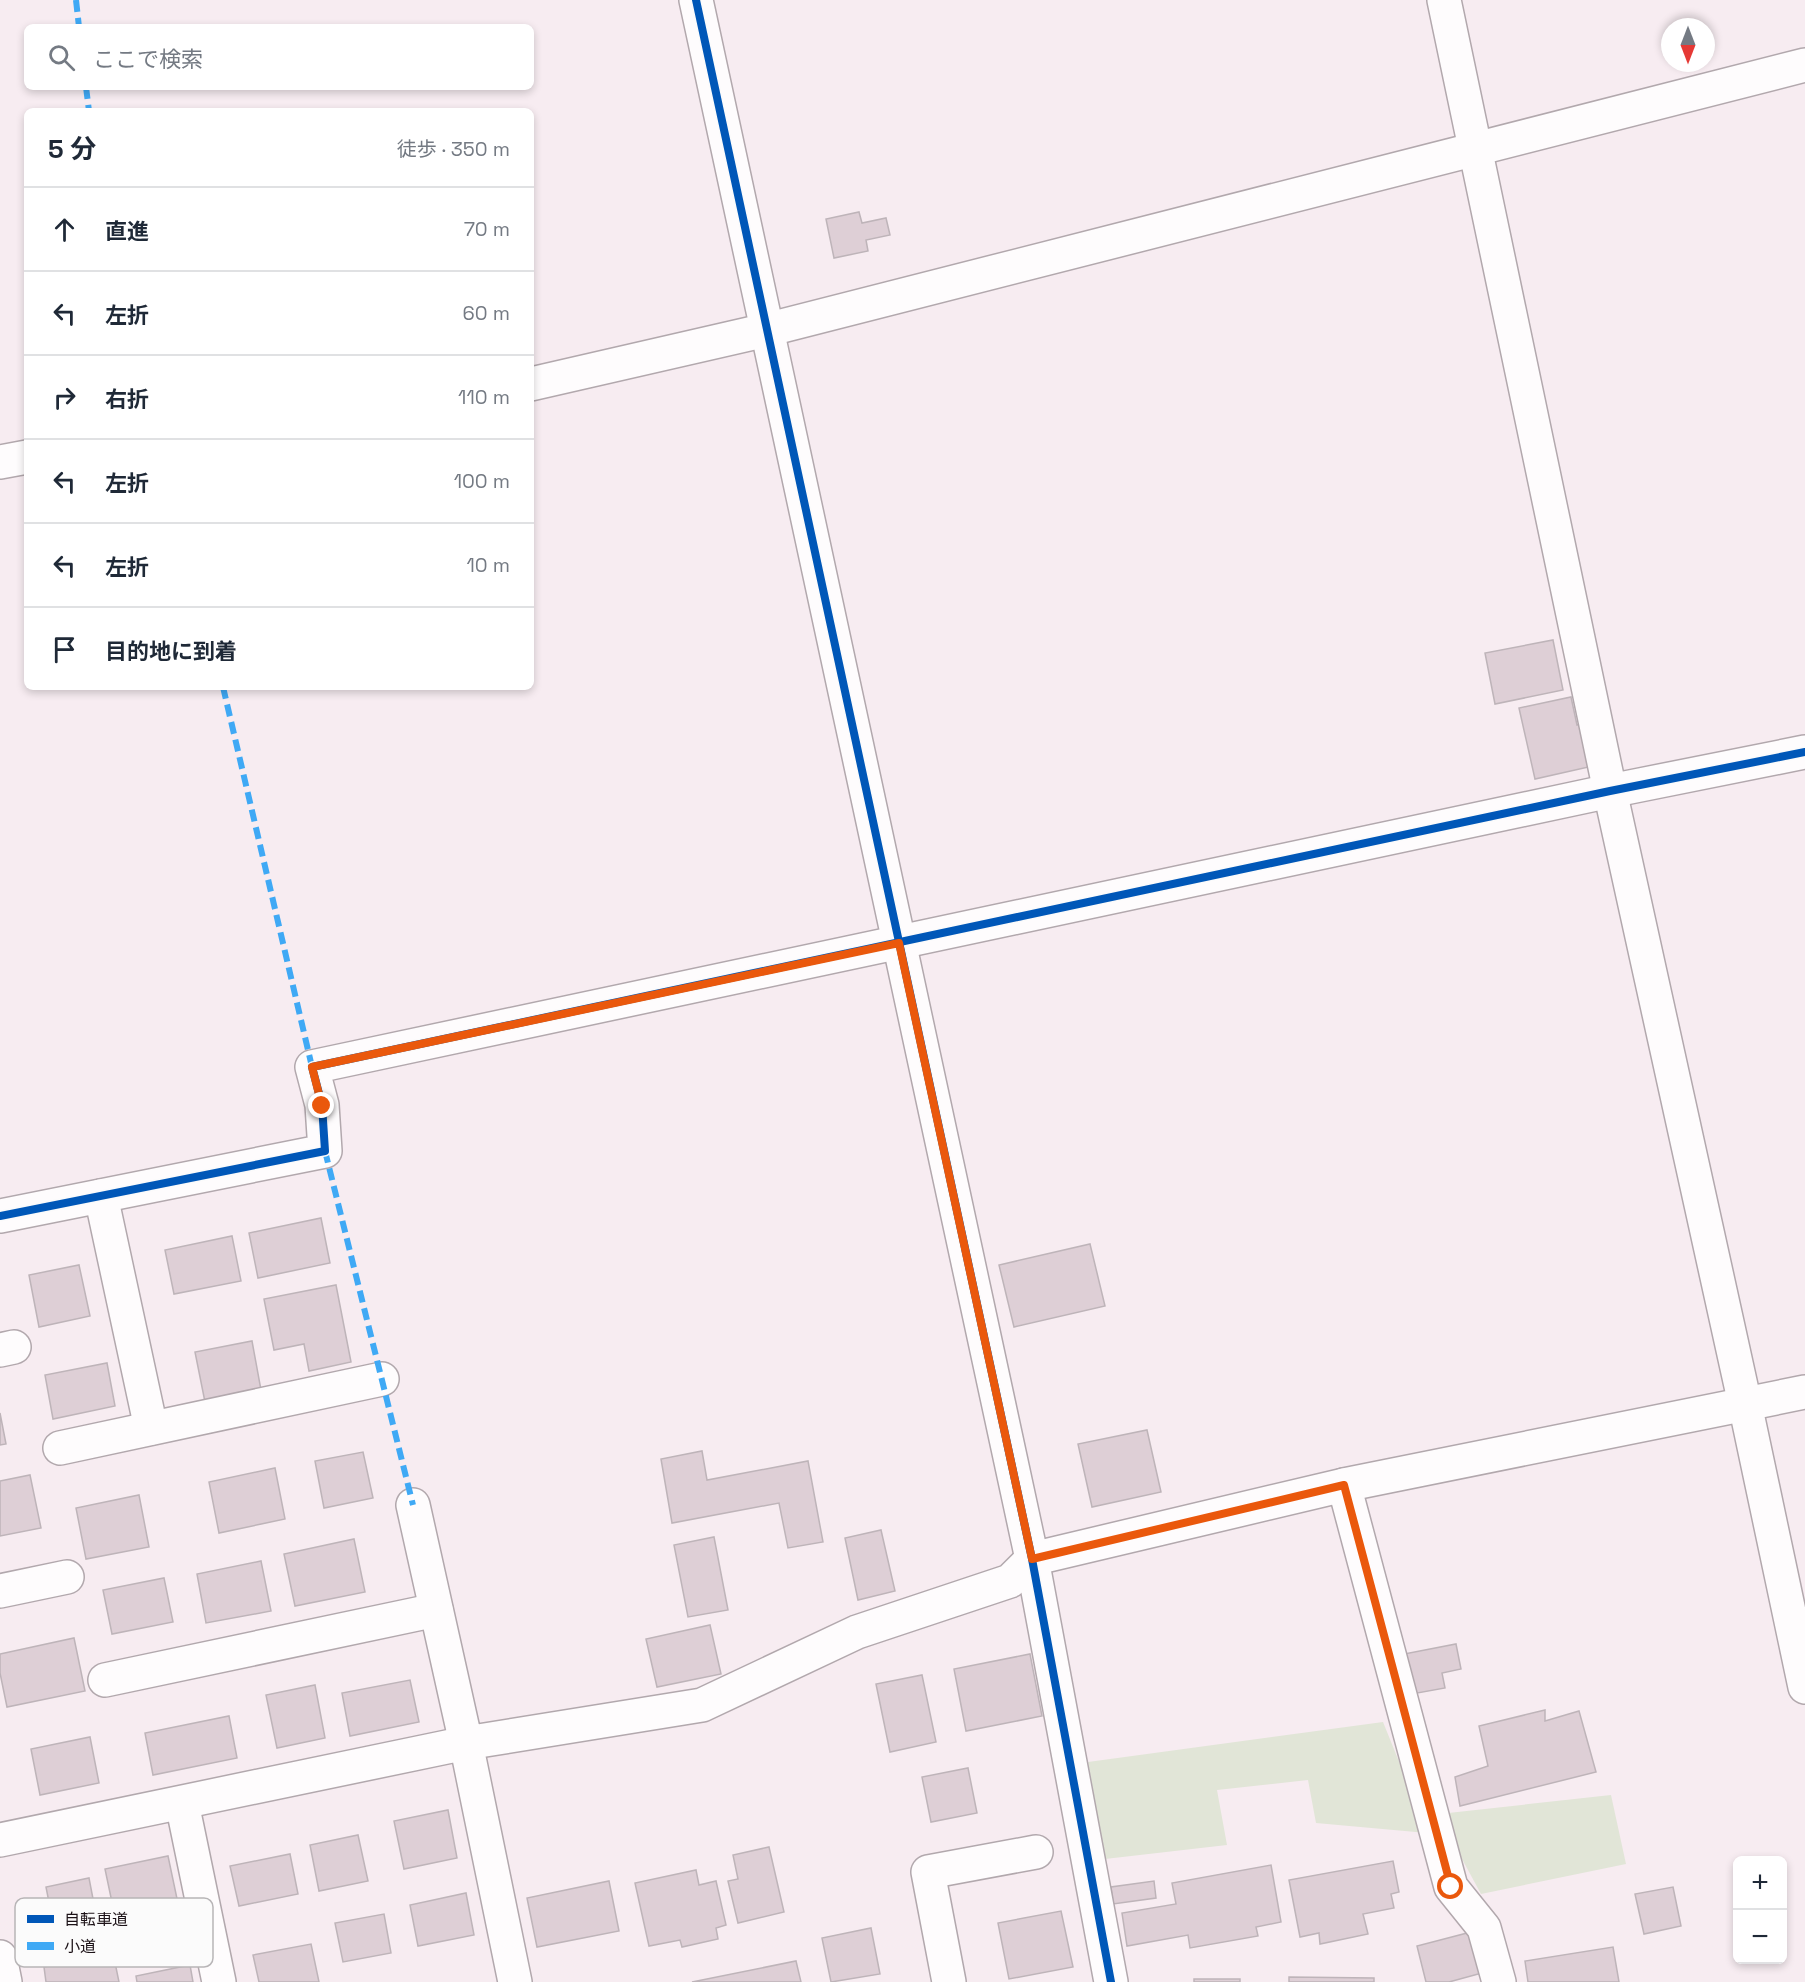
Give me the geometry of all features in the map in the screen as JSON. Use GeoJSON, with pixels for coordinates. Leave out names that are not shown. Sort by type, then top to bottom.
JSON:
{"type":"FeatureCollection","features":[{"type":"Feature","properties":{"kind":"street"},"geometry":{"type":"LineString","coordinates":[[696,0],[1032,1559],[1111,1982]]}},
{"type":"Feature","properties":{"kind":"street"},"geometry":{"type":"LineString","coordinates":[[1444,0],[1610,791],[1805,1687]]}},
{"type":"Feature","properties":{"kind":"street"},"geometry":{"type":"LineString","coordinates":[[534,383],[766,330],[1805,65]]}},
{"type":"Feature","properties":{"kind":"street"},"geometry":{"type":"LineString","coordinates":[[0,462],[24,458]]}},
{"type":"Feature","properties":{"kind":"street"},"geometry":{"type":"LineString","coordinates":[[0,1216],[325,1151],[322,1106],[312,1067],[1610,791],[1805,752]]}},
{"type":"Feature","properties":{"kind":"street"},"geometry":{"type":"LineString","coordinates":[[100,1196],[151,1428]]}},
{"type":"Feature","properties":{"kind":"street"},"geometry":{"type":"LineString","coordinates":[[60,1448],[382,1379]]}},
{"type":"Feature","properties":{"kind":"street"},"geometry":{"type":"LineString","coordinates":[[0,1840],[466,1743],[702,1705],[857,1632],[1010,1581],[1032,1559],[1344,1485],[1805,1392]]}},
{"type":"Feature","properties":{"kind":"street"},"geometry":{"type":"LineString","coordinates":[[1344,1485],[1451,1887],[1484,1928],[1499,1982]]}},
{"type":"Feature","properties":{"kind":"street"},"geometry":{"type":"LineString","coordinates":[[413,1505],[466,1743],[515,1982]]}},
{"type":"Feature","properties":{"kind":"street"},"geometry":{"type":"LineString","coordinates":[[0,1591],[67,1577]]}},
{"type":"Feature","properties":{"kind":"street"},"geometry":{"type":"LineString","coordinates":[[105,1680],[436,1610]]}},
{"type":"Feature","properties":{"kind":"street"},"geometry":{"type":"LineString","coordinates":[[182,1803],[202,1898]]}},
{"type":"Feature","properties":{"kind":"street"},"geometry":{"type":"LineString","coordinates":[[949,1982],[928,1872],[1036,1852]]}},
{"type":"Feature","properties":{"kind":"street"},"geometry":{"type":"LineString","coordinates":[[213,1953],[219,1982]]}},
{"type":"Feature","properties":{"kind":"street"},"geometry":{"type":"LineString","coordinates":[[0,1957],[5,1982]]}},
{"type":"Feature","properties":{"kind":"shaded area"},"geometry":{"type":"Polygon","coordinates":[[[1383,1722],[1421,1816],[1611,1795],[1626,1864],[1481,1894],[1449,1835],[1316,1823],[1308,1780],[1217,1790],[1227,1845],[1105,1859],[1088,1762],[1383,1722]]]}},
{"type":"Feature","properties":{"kind":"building"},"geometry":{"type":"Polygon","coordinates":[[[859,212],[862,223],[886,218],[890,235],[866,240],[868,251],[834,258],[826,219],[859,212]]]}},
{"type":"Feature","properties":{"kind":"building"},"geometry":{"type":"Polygon","coordinates":[[[1553,640],[1563,690],[1495,704],[1485,653],[1553,640]]]}},
{"type":"Feature","properties":{"kind":"building"},"geometry":{"type":"Polygon","coordinates":[[[1571,697],[1577,725],[1583,723],[1593,766],[1535,779],[1519,708],[1571,697]]]}},
{"type":"Feature","properties":{"kind":"building"},"geometry":{"type":"Polygon","coordinates":[[[321,1218],[330,1263],[258,1278],[249,1233],[321,1218]]]}},
{"type":"Feature","properties":{"kind":"building"},"geometry":{"type":"Polygon","coordinates":[[[232,1236],[241,1281],[174,1294],[165,1250],[232,1236]]]}},
{"type":"Feature","properties":{"kind":"building"},"geometry":{"type":"Polygon","coordinates":[[[1090,1244],[1105,1306],[1014,1327],[999,1265],[1090,1244]]]}},
{"type":"Feature","properties":{"kind":"building"},"geometry":{"type":"Polygon","coordinates":[[[79,1265],[90,1316],[39,1327],[29,1275],[79,1265]]]}},
{"type":"Feature","properties":{"kind":"building"},"geometry":{"type":"Polygon","coordinates":[[[336,1285],[351,1362],[309,1371],[304,1344],[274,1350],[264,1299],[336,1285]]]}},
{"type":"Feature","properties":{"kind":"building"},"geometry":{"type":"Polygon","coordinates":[[[252,1341],[261,1390],[205,1402],[195,1352],[252,1341]]]}},
{"type":"Feature","properties":{"kind":"building"},"geometry":{"type":"Polygon","coordinates":[[[107,1363],[115,1406],[53,1419],[45,1375],[107,1363]]]}},
{"type":"Feature","properties":{"kind":"building"},"geometry":{"type":"Polygon","coordinates":[[[0,1413],[6,1444],[0,1445],[0,1413]]]}},
{"type":"Feature","properties":{"kind":"building"},"geometry":{"type":"Polygon","coordinates":[[[1147,1430],[1161,1492],[1092,1507],[1078,1444],[1147,1430]]]}},
{"type":"Feature","properties":{"kind":"building"},"geometry":{"type":"Polygon","coordinates":[[[702,1451],[707,1480],[808,1461],[823,1542],[788,1548],[779,1503],[672,1523],[661,1459],[702,1451]]]}},
{"type":"Feature","properties":{"kind":"building"},"geometry":{"type":"Polygon","coordinates":[[[363,1452],[373,1498],[324,1508],[315,1461],[363,1452]]]}},
{"type":"Feature","properties":{"kind":"building"},"geometry":{"type":"Polygon","coordinates":[[[275,1468],[285,1519],[219,1533],[209,1482],[275,1468]]]}},
{"type":"Feature","properties":{"kind":"building"},"geometry":{"type":"Polygon","coordinates":[[[30,1475],[41,1528],[0,1536],[0,1481],[30,1475]]]}},
{"type":"Feature","properties":{"kind":"building"},"geometry":{"type":"Polygon","coordinates":[[[139,1495],[149,1547],[86,1559],[76,1508],[139,1495]]]}},
{"type":"Feature","properties":{"kind":"building"},"geometry":{"type":"Polygon","coordinates":[[[881,1530],[895,1591],[858,1600],[845,1538],[881,1530]]]}},
{"type":"Feature","properties":{"kind":"building"},"geometry":{"type":"Polygon","coordinates":[[[714,1537],[728,1610],[688,1617],[674,1545],[714,1537]]]}},
{"type":"Feature","properties":{"kind":"building"},"geometry":{"type":"Polygon","coordinates":[[[354,1539],[365,1592],[295,1606],[284,1554],[354,1539]]]}},
{"type":"Feature","properties":{"kind":"building"},"geometry":{"type":"Polygon","coordinates":[[[261,1561],[271,1611],[206,1623],[197,1574],[261,1561]]]}},
{"type":"Feature","properties":{"kind":"building"},"geometry":{"type":"Polygon","coordinates":[[[164,1578],[173,1622],[112,1634],[103,1590],[164,1578]]]}},
{"type":"Feature","properties":{"kind":"building"},"geometry":{"type":"Polygon","coordinates":[[[710,1625],[721,1674],[657,1687],[646,1639],[710,1625]]]}},
{"type":"Feature","properties":{"kind":"building"},"geometry":{"type":"Polygon","coordinates":[[[74,1638],[85,1691],[7,1707],[0,1673],[0,1654],[74,1638]]]}},
{"type":"Feature","properties":{"kind":"building"},"geometry":{"type":"Polygon","coordinates":[[[1456,1644],[1461,1669],[1442,1673],[1445,1688],[1412,1694],[1404,1654],[1456,1644]]]}},
{"type":"Feature","properties":{"kind":"building"},"geometry":{"type":"Polygon","coordinates":[[[1030,1654],[1042,1716],[966,1731],[954,1669],[1030,1654]]]}},
{"type":"Feature","properties":{"kind":"building"},"geometry":{"type":"Polygon","coordinates":[[[922,1675],[936,1742],[890,1752],[876,1684],[922,1675]]]}},
{"type":"Feature","properties":{"kind":"building"},"geometry":{"type":"Polygon","coordinates":[[[410,1680],[419,1722],[350,1736],[342,1693],[410,1680]]]}},
{"type":"Feature","properties":{"kind":"building"},"geometry":{"type":"Polygon","coordinates":[[[315,1685],[325,1738],[277,1748],[266,1695],[315,1685]]]}},
{"type":"Feature","properties":{"kind":"building"},"geometry":{"type":"Polygon","coordinates":[[[1545,1710],[1545,1721],[1579,1711],[1596,1772],[1460,1806],[1455,1777],[1488,1766],[1479,1726],[1545,1710]]]}},
{"type":"Feature","properties":{"kind":"building"},"geometry":{"type":"Polygon","coordinates":[[[229,1716],[237,1758],[153,1775],[145,1733],[229,1716]]]}},
{"type":"Feature","properties":{"kind":"building"},"geometry":{"type":"Polygon","coordinates":[[[90,1737],[99,1783],[40,1795],[31,1749],[90,1737]]]}},
{"type":"Feature","properties":{"kind":"building"},"geometry":{"type":"Polygon","coordinates":[[[968,1768],[977,1813],[931,1822],[922,1777],[968,1768]]]}},
{"type":"Feature","properties":{"kind":"building"},"geometry":{"type":"Polygon","coordinates":[[[448,1810],[457,1858],[404,1869],[394,1821],[448,1810]]]}},
{"type":"Feature","properties":{"kind":"building"},"geometry":{"type":"Polygon","coordinates":[[[358,1835],[368,1881],[319,1891],[310,1845],[358,1835]]]}},
{"type":"Feature","properties":{"kind":"building"},"geometry":{"type":"Polygon","coordinates":[[[769,1847],[784,1912],[738,1923],[728,1881],[738,1879],[733,1855],[769,1847]]]}},
{"type":"Feature","properties":{"kind":"building"},"geometry":{"type":"Polygon","coordinates":[[[290,1854],[298,1894],[239,1906],[230,1866],[290,1854]]]}},
{"type":"Feature","properties":{"kind":"building"},"geometry":{"type":"Polygon","coordinates":[[[168,1856],[177,1898],[111,1898],[105,1869],[168,1856]]]}},
{"type":"Feature","properties":{"kind":"building"},"geometry":{"type":"Polygon","coordinates":[[[1393,1861],[1399,1892],[1391,1894],[1394,1908],[1363,1914],[1368,1934],[1320,1944],[1319,1933],[1300,1937],[1289,1880],[1393,1861]]]}},
{"type":"Feature","properties":{"kind":"building"},"geometry":{"type":"Polygon","coordinates":[[[1271,1865],[1281,1922],[1256,1927],[1258,1936],[1190,1948],[1188,1935],[1127,1946],[1122,1913],[1176,1904],[1172,1883],[1271,1865]]]}},
{"type":"Feature","properties":{"kind":"building"},"geometry":{"type":"Polygon","coordinates":[[[696,1870],[699,1885],[716,1881],[726,1925],[716,1928],[718,1939],[682,1947],[680,1940],[649,1946],[635,1883],[696,1870]]]}},
{"type":"Feature","properties":{"kind":"building"},"geometry":{"type":"Polygon","coordinates":[[[89,1878],[93,1898],[48,1898],[46,1887],[89,1878]]]}},
{"type":"Feature","properties":{"kind":"building"},"geometry":{"type":"Polygon","coordinates":[[[609,1881],[619,1931],[537,1947],[527,1898],[609,1881]]]}},
{"type":"Feature","properties":{"kind":"building"},"geometry":{"type":"Polygon","coordinates":[[[1154,1881],[1156,1898],[1113,1904],[1111,1887],[1154,1881]]]}},
{"type":"Feature","properties":{"kind":"building"},"geometry":{"type":"Polygon","coordinates":[[[1673,1887],[1681,1926],[1644,1934],[1635,1894],[1673,1887]]]}},
{"type":"Feature","properties":{"kind":"building"},"geometry":{"type":"Polygon","coordinates":[[[466,1893],[474,1935],[418,1946],[410,1905],[466,1893]]]}},
{"type":"Feature","properties":{"kind":"building"},"geometry":{"type":"Polygon","coordinates":[[[1061,1911],[1073,1967],[1009,1979],[998,1923],[1061,1911]]]}},
{"type":"Feature","properties":{"kind":"building"},"geometry":{"type":"Polygon","coordinates":[[[384,1914],[391,1953],[343,1962],[335,1923],[384,1914]]]}},
{"type":"Feature","properties":{"kind":"building"},"geometry":{"type":"Polygon","coordinates":[[[871,1928],[880,1974],[831,1982],[822,1938],[871,1928]]]}},
{"type":"Feature","properties":{"kind":"building"},"geometry":{"type":"Polygon","coordinates":[[[1471,1932],[1482,1973],[1449,1982],[1426,1982],[1417,1946],[1471,1932]]]}},
{"type":"Feature","properties":{"kind":"building"},"geometry":{"type":"Polygon","coordinates":[[[311,1944],[319,1982],[259,1982],[253,1955],[311,1944]]]}},
{"type":"Feature","properties":{"kind":"building"},"geometry":{"type":"Polygon","coordinates":[[[1613,1947],[1619,1982],[1528,1982],[1525,1961],[1613,1947]]]}},
{"type":"Feature","properties":{"kind":"building"},"geometry":{"type":"Polygon","coordinates":[[[796,1961],[801,1982],[692,1982],[796,1961]]]}},
{"type":"Feature","properties":{"kind":"building"},"geometry":{"type":"Polygon","coordinates":[[[44,1967],[116,1967],[119,1982],[46,1982],[44,1967]]]}},
{"type":"Feature","properties":{"kind":"building"},"geometry":{"type":"Polygon","coordinates":[[[190,1967],[193,1982],[137,1982],[136,1976],[190,1967]]]}},
{"type":"Feature","properties":{"kind":"building"},"geometry":{"type":"Polygon","coordinates":[[[1289,1977],[1374,1978],[1374,1982],[1289,1982],[1289,1977]]]}},
{"type":"Feature","properties":{"kind":"building"},"geometry":{"type":"Polygon","coordinates":[[[1194,1979],[1240,1979],[1240,1982],[1194,1982],[1194,1979]]]}},
{"type":"Feature","properties":{"kind":"marked path"},"geometry":{"type":"LineString","coordinates":[[76,0],[79,24]]}},
{"type":"Feature","properties":{"kind":"marked path"},"geometry":{"type":"LineString","coordinates":[[86,90],[89,108]]}},
{"type":"Feature","properties":{"kind":"marked path"},"geometry":{"type":"LineString","coordinates":[[224,690],[312,1067]]}},
{"type":"Feature","properties":{"kind":"marked path"},"geometry":{"type":"LineString","coordinates":[[325,1151],[413,1505]]}},
{"type":"Feature","properties":{"kind":"cycle path"},"geometry":{"type":"LineString","coordinates":[[696,0],[1032,1559],[1111,1982]]}},
{"type":"Feature","properties":{"kind":"cycle path"},"geometry":{"type":"LineString","coordinates":[[0,1216],[325,1151],[322,1105],[312,1067],[1610,791],[1805,752]]}},
{"type":"Feature","properties":{"kind":"route"},"geometry":{"type":"LineString","coordinates":[[322,1106],[312,1067],[899,943],[1032,1559],[1344,1485],[1451,1887]]}}]}
